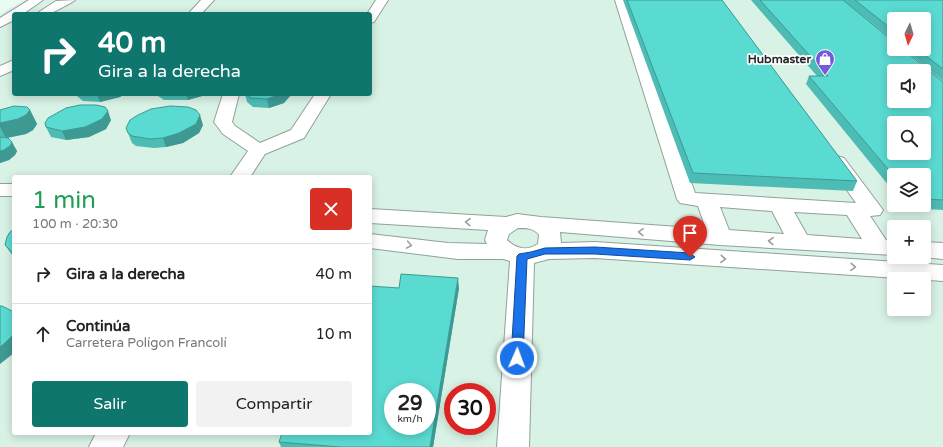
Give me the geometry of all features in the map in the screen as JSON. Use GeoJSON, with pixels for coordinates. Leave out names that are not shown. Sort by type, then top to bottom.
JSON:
{"type":"FeatureCollection","features":[{"type":"Feature","properties":{"kind":"street"},"geometry":{"type":"LineString","coordinates":[[18,12],[37,0]]}},
{"type":"Feature","properties":{"kind":"street"},"geometry":{"type":"LineString","coordinates":[[45,12],[60,3],[69,0]]}},
{"type":"Feature","properties":{"kind":"street"},"geometry":{"type":"LineString","coordinates":[[196,12],[208,0]]}},
{"type":"Feature","properties":{"kind":"street"},"geometry":{"type":"LineString","coordinates":[[372,16],[382,0]]}},
{"type":"Feature","properties":{"kind":"street"},"geometry":{"type":"LineString","coordinates":[[621,0],[687,199],[872,210],[826,147]]}},
{"type":"Feature","properties":{"kind":"street"},"geometry":{"type":"LineString","coordinates":[[0,23],[12,16]]}},
{"type":"Feature","properties":{"kind":"street"},"geometry":{"type":"LineString","coordinates":[[0,72],[12,65]]}},
{"type":"Feature","properties":{"kind":"street"},"geometry":{"type":"LineString","coordinates":[[230,96],[223,122],[229,130],[258,150]]}},
{"type":"Feature","properties":{"kind":"street"},"geometry":{"type":"LineString","coordinates":[[241,175],[258,150],[298,134],[322,96]]}},
{"type":"Feature","properties":{"kind":"street"},"geometry":{"type":"LineString","coordinates":[[0,190],[12,190]]}},
{"type":"Feature","properties":{"kind":"street"},"geometry":{"type":"LineString","coordinates":[[706,200],[720,238]]}},
{"type":"Feature","properties":{"kind":"street"},"geometry":{"type":"LineString","coordinates":[[780,205],[800,242]]}},
{"type":"Feature","properties":{"kind":"street"},"geometry":{"type":"LineString","coordinates":[[854,209],[887,247]]}},
{"type":"Feature","properties":{"kind":"street"},"geometry":{"type":"LineString","coordinates":[[372,216],[507,224],[522,221],[538,224],[720,238],[887,247]]}},
{"type":"Feature","properties":{"kind":"street"},"geometry":{"type":"LineString","coordinates":[[507,224],[500,228],[496,237],[500,246],[524,253],[551,244],[551,236],[547,229],[538,224]]}},
{"type":"Feature","properties":{"kind":"street"},"geometry":{"type":"LineString","coordinates":[[372,241],[388,241],[428,248],[482,253],[595,250],[943,273]]}},
{"type":"Feature","properties":{"kind":"street"},"geometry":{"type":"LineString","coordinates":[[931,250],[943,251]]}},
{"type":"Feature","properties":{"kind":"street"},"geometry":{"type":"LineString","coordinates":[[513,447],[524,253]]}},
{"type":"Feature","properties":{"kind":"street"},"geometry":{"type":"LineString","coordinates":[[106,447],[113,435]]}},
{"type":"Feature","properties":{"kind":"shaded area"},"geometry":{"type":"Polygon","coordinates":[[[24,0],[943,0],[943,447],[0,447],[0,14],[24,0]]]}},
{"type":"Feature","properties":{"kind":"building"},"geometry":{"type":"Polygon","coordinates":[[[627,0],[722,0],[857,181],[693,173],[627,0]]]}},
{"type":"Feature","properties":{"kind":"building"},"geometry":{"type":"Polygon","coordinates":[[[760,0],[843,0],[887,36],[887,56],[911,56],[921,64],[887,64],[887,108],[931,108],[931,72],[943,82],[943,200],[931,199],[931,168],[887,168],[809,76],[828,76],[760,0]]]}},
{"type":"Feature","properties":{"kind":"building"},"geometry":{"type":"Polygon","coordinates":[[[855,0],[943,0],[943,69],[926,56],[931,56],[931,12],[887,12],[887,25],[855,0]]]}},
{"type":"Feature","properties":{"kind":"building"},"geometry":{"type":"Polygon","coordinates":[[[248,96],[276,96],[267,99],[251,98],[248,96]]]}},
{"type":"Feature","properties":{"kind":"building"},"geometry":{"type":"Polygon","coordinates":[[[80,105],[96,105],[105,107],[108,111],[102,119],[85,127],[62,131],[46,127],[45,123],[48,118],[66,108],[80,105]]]}},
{"type":"Feature","properties":{"kind":"building"},"geometry":{"type":"Polygon","coordinates":[[[14,106],[27,107],[30,110],[26,115],[18,119],[0,123],[0,110],[14,106]]]}},
{"type":"Feature","properties":{"kind":"building"},"geometry":{"type":"Polygon","coordinates":[[[170,106],[188,107],[196,110],[200,115],[196,124],[179,133],[163,138],[150,139],[132,136],[128,133],[126,128],[130,120],[151,109],[170,106]]]}},
{"type":"Feature","properties":{"kind":"building"},"geometry":{"type":"Polygon","coordinates":[[[0,137],[8,138],[12,142],[10,146],[0,151],[0,137]]]}},
{"type":"Feature","properties":{"kind":"building"},"geometry":{"type":"Polygon","coordinates":[[[12,230],[12,252],[5,245],[12,230]]]}},
{"type":"Feature","properties":{"kind":"building"},"geometry":{"type":"Polygon","coordinates":[[[401,274],[458,278],[436,411],[436,383],[384,383],[384,435],[432,435],[430,447],[341,447],[279,442],[281,435],[372,435],[372,286],[399,288],[401,274]]]}},
{"type":"Feature","properties":{"kind":"building"},"geometry":{"type":"Polygon","coordinates":[[[0,306],[2,306],[12,311],[12,336],[0,347],[0,306]]]}},
{"type":"Feature","properties":{"kind":"place","name":"Hubmaster"},"geometry":{"type":"Point","coordinates":[825,76]}},
{"type":"Feature","properties":{"kind":"route"},"geometry":{"type":"LineString","coordinates":[[517,358],[522,256],[532,256],[545,251],[595,250],[690,257]]}}]}
